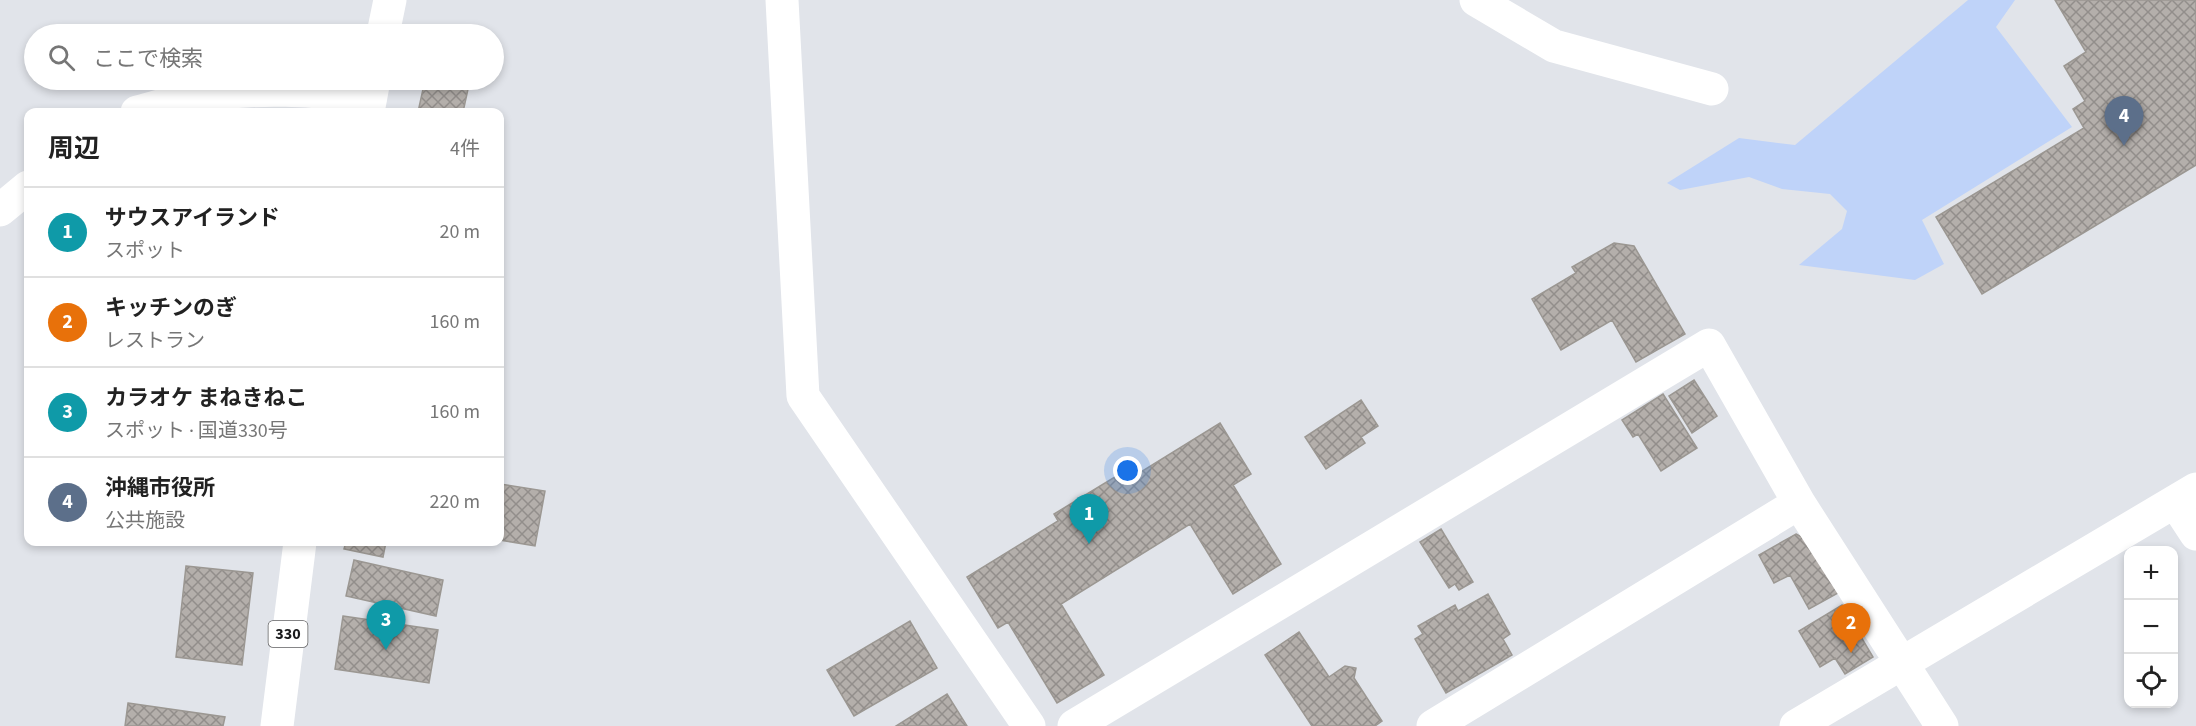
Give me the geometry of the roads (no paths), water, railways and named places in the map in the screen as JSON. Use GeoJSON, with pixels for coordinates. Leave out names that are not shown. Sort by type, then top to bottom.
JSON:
{"type":"FeatureCollection","features":[{"type":"Feature","properties":{"kind":"main road"},"geometry":{"type":"LineString","coordinates":[[385,24],[390,0]]}},
{"type":"Feature","properties":{"kind":"main road"},"geometry":{"type":"LineString","coordinates":[[782,0],[803,396],[1029,726]]}},
{"type":"Feature","properties":{"kind":"main road"},"geometry":{"type":"LineString","coordinates":[[1476,0],[1554,46],[1712,89]]}},
{"type":"Feature","properties":{"kind":"main road"},"geometry":{"type":"LineString","coordinates":[[153,108],[200,96],[256,91],[336,93],[371,97]]}},
{"type":"Feature","properties":{"kind":"main road"},"geometry":{"type":"LineString","coordinates":[[0,210],[24,190]]}},
{"type":"Feature","properties":{"kind":"main road"},"geometry":{"type":"LineString","coordinates":[[1074,726],[1709,345],[1799,503],[1941,726]]}},
{"type":"Feature","properties":{"kind":"main road"},"geometry":{"type":"LineString","coordinates":[[1796,726],[2186,496],[2196,534]]}},
{"type":"Feature","properties":{"kind":"main road"},"geometry":{"type":"LineString","coordinates":[[1433,726],[1799,503]]}},
{"type":"Feature","properties":{"kind":"main road","name":"330"},"geometry":{"type":"LineString","coordinates":[[277,726],[300,546]]}},
{"type":"Feature","properties":{"kind":"place","name":"沖縄市役所"},"geometry":{"type":"Point","coordinates":[2124,146]}},
{"type":"Feature","properties":{"kind":"place","name":"サウスアイランド"},"geometry":{"type":"Point","coordinates":[1089,544]}},
{"type":"Feature","properties":{"kind":"place","name":"カラオケ まねきねこ"},"geometry":{"type":"Point","coordinates":[386,650]}},
{"type":"Feature","properties":{"kind":"place","name":"キッチンのぎ"},"geometry":{"type":"Point","coordinates":[1851,653]}}]}
